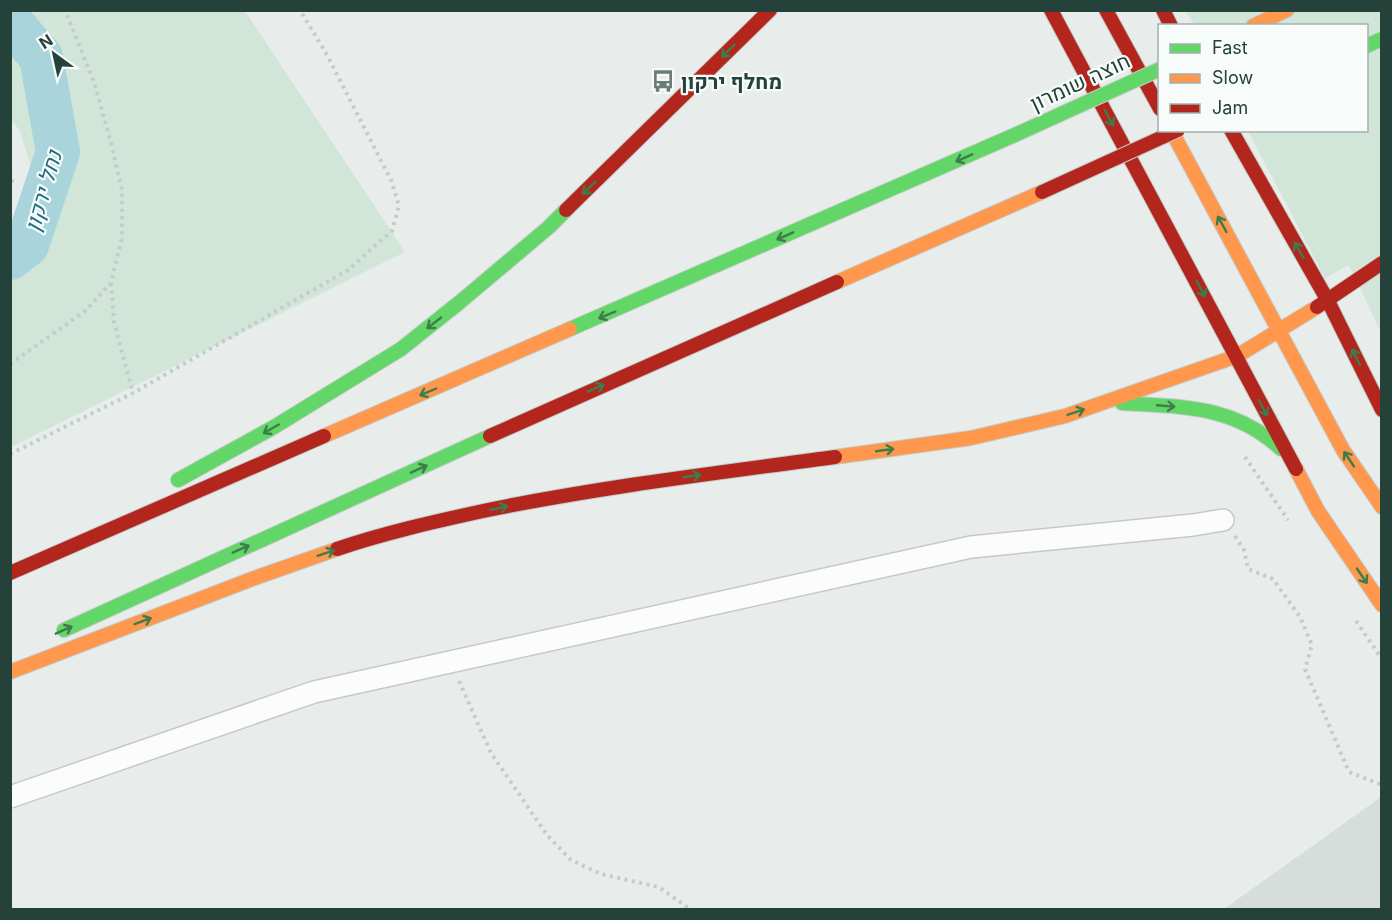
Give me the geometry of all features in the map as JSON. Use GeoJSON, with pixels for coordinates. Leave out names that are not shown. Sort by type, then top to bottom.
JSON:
{"type":"FeatureCollection","features":[{"type":"Feature","properties":{"kind":"highway"},"geometry":{"type":"LineString","coordinates":[[163,488],[274,427],[401,349],[549,227],[770,10]]}},
{"type":"Feature","properties":{"kind":"highway"},"geometry":{"type":"LineString","coordinates":[[1051,10],[1318,511],[1382,605]]}},
{"type":"Feature","properties":{"kind":"highway"},"geometry":{"type":"LineString","coordinates":[[1106,10],[1158,105]]}},
{"type":"Feature","properties":{"kind":"highway"},"geometry":{"type":"LineString","coordinates":[[1163,10],[1171,24]]}},
{"type":"Feature","properties":{"kind":"highway"},"geometry":{"type":"LineString","coordinates":[[1257,24],[1287,10]]}},
{"type":"Feature","properties":{"kind":"highway"},"geometry":{"type":"LineString","coordinates":[[1368,45],[1382,39]]}},
{"type":"Feature","properties":{"kind":"highway","name":"חוצה שומרון"},"geometry":{"type":"LineString","coordinates":[[10,572],[619,310],[1158,70]]}},
{"type":"Feature","properties":{"kind":"highway"},"geometry":{"type":"LineString","coordinates":[[1172,132],[1343,450],[1382,507]]}},
{"type":"Feature","properties":{"kind":"highway"},"geometry":{"type":"LineString","coordinates":[[52,635],[578,396],[1174,132]]}},
{"type":"Feature","properties":{"kind":"highway"},"geometry":{"type":"LineString","coordinates":[[1232,132],[1328,301],[1382,410]]}},
{"type":"Feature","properties":{"kind":"highway"},"geometry":{"type":"LineString","coordinates":[[10,672],[252,579],[364,540],[442,520],[541,499],[670,479],[971,438],[1065,416],[1237,356],[1328,301],[1382,263]]}},
{"type":"Feature","properties":{"kind":"highway"},"geometry":{"type":"LineString","coordinates":[[1108,401],[1197,409],[1229,416],[1256,427],[1273,440],[1292,462]]}},
{"type":"Feature","properties":{"kind":"highway"},"geometry":{"type":"LineString","coordinates":[[10,572],[132,505]]}},
{"type":"Feature","properties":{"kind":"street"},"geometry":{"type":"LineString","coordinates":[[10,797],[314,692],[971,547],[1223,520]]}},
{"type":"Feature","properties":{"kind":"path"},"geometry":{"type":"LineString","coordinates":[[65,10],[94,82],[122,190],[122,237],[111,283],[114,322],[133,393]]}},
{"type":"Feature","properties":{"kind":"path"},"geometry":{"type":"LineString","coordinates":[[10,454],[133,393],[348,270],[392,231],[399,206],[391,180],[327,55],[300,10]]}},
{"type":"Feature","properties":{"kind":"path"},"geometry":{"type":"LineString","coordinates":[[10,172],[12,181],[10,189]]}},
{"type":"Feature","properties":{"kind":"path"},"geometry":{"type":"LineString","coordinates":[[10,364],[85,311],[111,283]]}},
{"type":"Feature","properties":{"kind":"path"},"geometry":{"type":"LineString","coordinates":[[1223,520],[1244,550],[1248,569],[1274,579],[1300,617],[1312,645],[1305,669],[1349,772],[1382,785]]}},
{"type":"Feature","properties":{"kind":"path"},"geometry":{"type":"LineString","coordinates":[[451,662],[491,753],[547,835],[571,860],[601,874],[659,887],[691,909]]}},
{"type":"Feature","properties":{"kind":"shaded area"},"geometry":{"type":"Polygon","coordinates":[[[1381,797],[1381,909],[1224,909],[1381,797]]]}},
{"type":"Feature","properties":{"kind":"green space"},"geometry":{"type":"Polygon","coordinates":[[[11,10],[245,11],[405,252],[11,447],[11,225],[40,197],[20,131],[11,119],[11,10]]]}},
{"type":"Feature","properties":{"kind":"green space"},"geometry":{"type":"Polygon","coordinates":[[[1185,11],[1381,11],[1381,332],[1349,265],[1325,278],[1249,132],[1368,132],[1368,24],[1194,24],[1185,11]]]}},
{"type":"Feature","properties":{"kind":"waterway","name":"נחל ירקון"},"geometry":{"type":"LineString","coordinates":[[10,21],[41,57],[58,152],[27,245],[10,258]]}},
{"type":"Feature","properties":{"kind":"traffic: fast"},"geometry":{"type":"LineString","coordinates":[[1368,45],[1382,39]]}},
{"type":"Feature","properties":{"kind":"traffic: fast"},"geometry":{"type":"LineString","coordinates":[[1017,134],[1158,70]]}},
{"type":"Feature","properties":{"kind":"traffic: fast"},"geometry":{"type":"LineString","coordinates":[[570,329],[1017,134]]}},
{"type":"Feature","properties":{"kind":"traffic: fast"},"geometry":{"type":"LineString","coordinates":[[178,480],[274,427],[401,349],[460,302],[566,210]]}},
{"type":"Feature","properties":{"kind":"traffic: fast"},"geometry":{"type":"LineString","coordinates":[[1122,403],[1187,408],[1226,416],[1245,424],[1281,449]]}},
{"type":"Feature","properties":{"kind":"traffic: fast"},"geometry":{"type":"LineString","coordinates":[[64,630],[490,436]]}},
{"type":"Feature","properties":{"kind":"traffic: slow"},"geometry":{"type":"LineString","coordinates":[[1257,24],[1287,10]]}},
{"type":"Feature","properties":{"kind":"traffic: slow"},"geometry":{"type":"LineString","coordinates":[[1172,132],[1343,450],[1382,507]]}},
{"type":"Feature","properties":{"kind":"traffic: slow"},"geometry":{"type":"LineString","coordinates":[[837,282],[1042,192]]}},
{"type":"Feature","properties":{"kind":"traffic: slow"},"geometry":{"type":"LineString","coordinates":[[835,457],[971,438],[1065,416],[1237,356],[1317,307]]}},
{"type":"Feature","properties":{"kind":"traffic: slow"},"geometry":{"type":"LineString","coordinates":[[324,436],[570,329]]}},
{"type":"Feature","properties":{"kind":"traffic: slow"},"geometry":{"type":"LineString","coordinates":[[1296,469],[1318,511],[1382,605]]}},
{"type":"Feature","properties":{"kind":"traffic: slow"},"geometry":{"type":"LineString","coordinates":[[10,672],[252,579],[337,549]]}},
{"type":"Feature","properties":{"kind":"traffic: jam"},"geometry":{"type":"LineString","coordinates":[[566,210],[770,10]]}},
{"type":"Feature","properties":{"kind":"traffic: jam"},"geometry":{"type":"LineString","coordinates":[[1051,10],[1296,469]]}},
{"type":"Feature","properties":{"kind":"traffic: jam"},"geometry":{"type":"LineString","coordinates":[[1106,10],[1158,105]]}},
{"type":"Feature","properties":{"kind":"traffic: jam"},"geometry":{"type":"LineString","coordinates":[[1163,10],[1170,24]]}},
{"type":"Feature","properties":{"kind":"traffic: jam"},"geometry":{"type":"LineString","coordinates":[[1042,192],[1174,132]]}},
{"type":"Feature","properties":{"kind":"traffic: jam"},"geometry":{"type":"LineString","coordinates":[[1232,132],[1328,301],[1382,410]]}},
{"type":"Feature","properties":{"kind":"traffic: jam"},"geometry":{"type":"LineString","coordinates":[[1317,307],[1382,263]]}},
{"type":"Feature","properties":{"kind":"traffic: jam"},"geometry":{"type":"LineString","coordinates":[[490,436],[837,282]]}},
{"type":"Feature","properties":{"kind":"traffic: jam"},"geometry":{"type":"LineString","coordinates":[[10,573],[324,436]]}},
{"type":"Feature","properties":{"kind":"traffic: jam"},"geometry":{"type":"LineString","coordinates":[[337,549],[409,528],[527,502],[658,481],[835,457]]}},
{"type":"Feature","properties":{"kind":"place","name":"מחלף ירקון"},"geometry":{"type":"Point","coordinates":[663,81]}}]}
